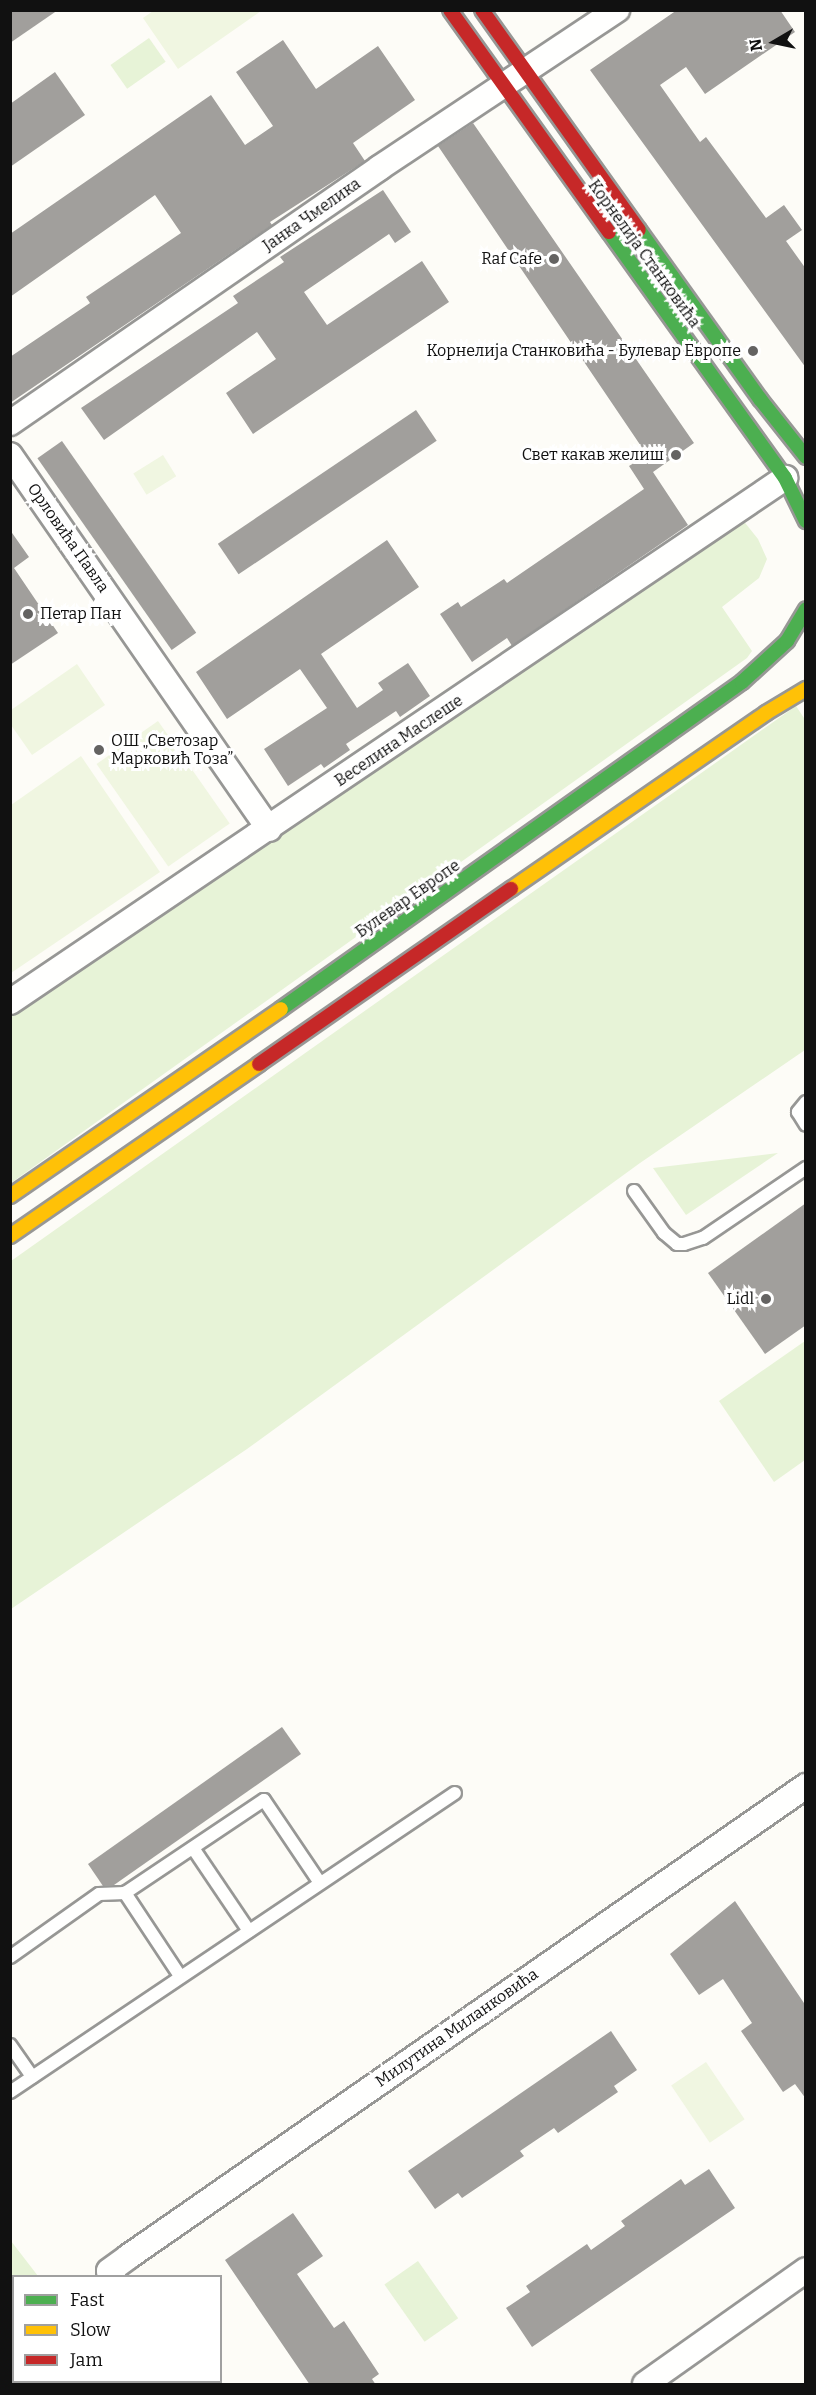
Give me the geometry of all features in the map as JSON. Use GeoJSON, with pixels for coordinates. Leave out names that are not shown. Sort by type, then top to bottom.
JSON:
{"type":"FeatureCollection","features":[{"type":"Feature","properties":{"kind":"main road","name":"Корнелија Станковића"},"geometry":{"type":"LineString","coordinates":[[450,10],[785,478],[806,521]]}},
{"type":"Feature","properties":{"kind":"main road","name":"Корнелија Станковића"},"geometry":{"type":"LineString","coordinates":[[482,10],[760,399],[806,457]]}},
{"type":"Feature","properties":{"kind":"main road"},"geometry":{"type":"LineString","coordinates":[[760,399],[806,433]]}},
{"type":"Feature","properties":{"kind":"main road","name":"Булевар Европе"},"geometry":{"type":"LineString","coordinates":[[10,1196],[323,979],[742,682],[788,641],[806,609]]}},
{"type":"Feature","properties":{"kind":"main road"},"geometry":{"type":"LineString","coordinates":[[10,1236],[766,712],[806,689]]}},
{"type":"Feature","properties":{"kind":"street","name":"Јанка Чмелика"},"geometry":{"type":"LineString","coordinates":[[10,423],[616,10]]}},
{"type":"Feature","properties":{"kind":"street","name":"Орловића Павла"},"geometry":{"type":"LineString","coordinates":[[10,455],[269,829]]}},
{"type":"Feature","properties":{"kind":"street","name":"Веселина Маслеше"},"geometry":{"type":"LineString","coordinates":[[10,1002],[785,478]]}},
{"type":"Feature","properties":{"kind":"street","name":"Милутина Миланковића"},"geometry":{"type":"LineString","coordinates":[[111,2274],[806,1785]]}},
{"type":"Feature","properties":{"kind":"street"},"geometry":{"type":"LineString","coordinates":[[645,2385],[806,2270]]}},
{"type":"Feature","properties":{"kind":"lane"},"geometry":{"type":"LineString","coordinates":[[806,1102],[798,1112],[806,1125]]}},
{"type":"Feature","properties":{"kind":"lane"},"geometry":{"type":"LineString","coordinates":[[633,1191],[664,1233],[677,1244],[684,1244],[703,1238],[806,1168]]}},
{"type":"Feature","properties":{"kind":"lane"},"geometry":{"type":"LineString","coordinates":[[10,2092],[455,1793]]}},
{"type":"Feature","properties":{"kind":"lane"},"geometry":{"type":"LineString","coordinates":[[10,1957],[99,1894],[125,1893],[264,1800],[320,1883]]}},
{"type":"Feature","properties":{"kind":"lane"},"geometry":{"type":"LineString","coordinates":[[193,1848],[249,1931]]}},
{"type":"Feature","properties":{"kind":"lane"},"geometry":{"type":"LineString","coordinates":[[125,1893],[180,1976]]}},
{"type":"Feature","properties":{"kind":"lane"},"geometry":{"type":"LineString","coordinates":[[10,2045],[32,2077]]}},
{"type":"Feature","properties":{"kind":"green space"},"geometry":{"type":"Polygon","coordinates":[[[153,11],[261,11],[178,69],[143,18],[153,11]]]}},
{"type":"Feature","properties":{"kind":"green space"},"geometry":{"type":"Polygon","coordinates":[[[149,38],[166,62],[127,89],[110,65],[149,38]]]}},
{"type":"Feature","properties":{"kind":"green space"},"geometry":{"type":"Polygon","coordinates":[[[163,455],[176,476],[147,495],[133,474],[163,455]]]}},
{"type":"Feature","properties":{"kind":"green space"},"geometry":{"type":"Polygon","coordinates":[[[742,519],[758,539],[767,559],[759,578],[722,607],[752,651],[747,658],[11,1183],[11,1017],[742,519]]]}},
{"type":"Feature","properties":{"kind":"green space"},"geometry":{"type":"Polygon","coordinates":[[[77,664],[105,705],[32,755],[11,725],[11,710],[77,664]]]}},
{"type":"Feature","properties":{"kind":"green space"},"geometry":{"type":"Polygon","coordinates":[[[796,706],[806,721],[805,1050],[640,1163],[247,1449],[11,1609],[11,1261],[796,706]]]}},
{"type":"Feature","properties":{"kind":"green space"},"geometry":{"type":"Polygon","coordinates":[[[158,721],[230,823],[168,866],[97,764],[158,721]]]}},
{"type":"Feature","properties":{"kind":"green space"},"geometry":{"type":"Polygon","coordinates":[[[81,756],[160,872],[11,973],[11,805],[81,756]]]}},
{"type":"Feature","properties":{"kind":"green space"},"geometry":{"type":"Polygon","coordinates":[[[778,1153],[686,1215],[653,1168],[778,1153]]]}},
{"type":"Feature","properties":{"kind":"green space"},"geometry":{"type":"Polygon","coordinates":[[[805,1341],[805,1460],[774,1482],[719,1401],[805,1341]]]}},
{"type":"Feature","properties":{"kind":"green space"},"geometry":{"type":"Polygon","coordinates":[[[706,2062],[745,2119],[710,2143],[671,2085],[706,2062]]]}},
{"type":"Feature","properties":{"kind":"green space"},"geometry":{"type":"Polygon","coordinates":[[[11,2241],[37,2275],[12,2275],[12,2383],[112,2384],[11,2384],[11,2241]]]}},
{"type":"Feature","properties":{"kind":"green space"},"geometry":{"type":"Polygon","coordinates":[[[418,2261],[458,2318],[425,2342],[384,2285],[418,2261]]]}},
{"type":"Feature","properties":{"kind":"building"},"geometry":{"type":"Polygon","coordinates":[[[10,10],[58,10],[10,43],[10,10]]]}},
{"type":"Feature","properties":{"kind":"building"},"geometry":{"type":"Polygon","coordinates":[[[677,10],[780,10],[795,32],[705,94],[686,67],[660,85],[700,142],[706,137],[766,218],[784,205],[802,230],[786,241],[806,269],[806,368],[590,70],[677,10]]]}},
{"type":"Feature","properties":{"kind":"building"},"geometry":{"type":"Polygon","coordinates":[[[283,40],[316,89],[378,46],[415,100],[353,143],[365,161],[270,222],[272,225],[10,403],[10,357],[90,303],[86,297],[181,233],[155,195],[10,297],[10,234],[211,95],[245,145],[273,126],[236,72],[283,40]]]}},
{"type":"Feature","properties":{"kind":"building"},"geometry":{"type":"Polygon","coordinates":[[[55,72],[85,115],[10,167],[10,104],[55,72]]]}},
{"type":"Feature","properties":{"kind":"building"},"geometry":{"type":"Polygon","coordinates":[[[473,123],[694,443],[653,472],[688,525],[512,646],[507,638],[472,662],[440,614],[458,602],[461,607],[504,579],[507,583],[644,489],[629,466],[647,455],[438,146],[473,123]]]}},
{"type":"Feature","properties":{"kind":"building"},"geometry":{"type":"Polygon","coordinates":[[[383,190],[411,232],[395,243],[389,234],[304,292],[327,325],[422,261],[449,302],[253,434],[226,393],[276,359],[257,332],[104,440],[81,408],[238,303],[233,296],[284,262],[280,257],[383,190]]]}},
{"type":"Feature","properties":{"kind":"building"},"geometry":{"type":"Polygon","coordinates":[[[416,410],[437,441],[239,574],[218,544],[416,410]]]}},
{"type":"Feature","properties":{"kind":"building"},"geometry":{"type":"Polygon","coordinates":[[[62,441],[196,633],[172,650],[37,458],[62,441]]]}},
{"type":"Feature","properties":{"kind":"building","name":"Петар Пан"},"geometry":{"type":"Polygon","coordinates":[[[10,530],[29,557],[14,568],[58,633],[10,665],[10,530]]]}},
{"type":"Feature","properties":{"kind":"building"},"geometry":{"type":"Polygon","coordinates":[[[387,540],[419,587],[321,654],[357,708],[383,690],[378,683],[408,663],[430,696],[400,717],[396,711],[346,744],[350,750],[324,768],[321,764],[288,786],[264,749],[327,708],[300,669],[227,719],[196,672],[387,540]]]}},
{"type":"Feature","properties":{"kind":"building","name":"Lidl"},"geometry":{"type":"Polygon","coordinates":[[[806,1203],[806,1325],[765,1354],[708,1273],[806,1203]]]}},
{"type":"Feature","properties":{"kind":"building"},"geometry":{"type":"Polygon","coordinates":[[[282,1727],[301,1754],[114,1885],[103,1886],[88,1864],[282,1727]]]}},
{"type":"Feature","properties":{"kind":"building"},"geometry":{"type":"Polygon","coordinates":[[[735,1901],[806,2006],[806,2099],[795,2084],[783,2092],[741,2031],[752,2023],[723,1979],[699,1995],[670,1954],[735,1901]]]}},
{"type":"Feature","properties":{"kind":"building"},"geometry":{"type":"Polygon","coordinates":[[[611,2031],[637,2070],[614,2086],[618,2092],[558,2133],[554,2128],[520,2151],[524,2156],[462,2198],[458,2193],[435,2209],[408,2171],[611,2031]]]}},
{"type":"Feature","properties":{"kind":"building"},"geometry":{"type":"Polygon","coordinates":[[[709,2169],[735,2208],[532,2347],[506,2308],[530,2292],[526,2286],[587,2244],[591,2250],[625,2226],[621,2221],[681,2179],[685,2185],[709,2169]]]}},
{"type":"Feature","properties":{"kind":"building"},"geometry":{"type":"Polygon","coordinates":[[[293,2213],[323,2256],[297,2274],[334,2328],[344,2321],[379,2374],[372,2379],[376,2385],[310,2385],[225,2260],[293,2213]]]}},
{"type":"Feature","properties":{"kind":"traffic: fast"},"geometry":{"type":"LineString","coordinates":[[639,230],[760,399],[806,457]]}},
{"type":"Feature","properties":{"kind":"traffic: fast"},"geometry":{"type":"LineString","coordinates":[[609,232],[785,478],[806,521]]}},
{"type":"Feature","properties":{"kind":"traffic: fast"},"geometry":{"type":"LineString","coordinates":[[281,1009],[742,682],[787,641],[806,609]]}},
{"type":"Feature","properties":{"kind":"traffic: slow"},"geometry":{"type":"LineString","coordinates":[[511,889],[766,713],[806,689]]}},
{"type":"Feature","properties":{"kind":"traffic: slow"},"geometry":{"type":"LineString","coordinates":[[10,1196],[281,1009]]}},
{"type":"Feature","properties":{"kind":"traffic: slow"},"geometry":{"type":"LineString","coordinates":[[10,1236],[259,1064]]}},
{"type":"Feature","properties":{"kind":"traffic: jam"},"geometry":{"type":"LineString","coordinates":[[450,10],[609,232]]}},
{"type":"Feature","properties":{"kind":"traffic: jam"},"geometry":{"type":"LineString","coordinates":[[482,10],[639,230]]}},
{"type":"Feature","properties":{"kind":"traffic: jam"},"geometry":{"type":"LineString","coordinates":[[259,1064],[511,889]]}},
{"type":"Feature","properties":{"kind":"place","name":"Raf Cafe"},"geometry":{"type":"Point","coordinates":[554,259]}},
{"type":"Feature","properties":{"kind":"place","name":"Корнелија Станковића - Булевар Европе"},"geometry":{"type":"Point","coordinates":[753,351]}},
{"type":"Feature","properties":{"kind":"place","name":"Свет какав желиш"},"geometry":{"type":"Point","coordinates":[676,455]}},
{"type":"Feature","properties":{"kind":"place","name":"Петар Пан"},"geometry":{"type":"Point","coordinates":[28,614]}},
{"type":"Feature","properties":{"kind":"place","name":"ОШ „Светозар Марковић Тоза”"},"geometry":{"type":"Point","coordinates":[99,750]}},
{"type":"Feature","properties":{"kind":"place","name":"Lidl"},"geometry":{"type":"Point","coordinates":[766,1299]}}]}
